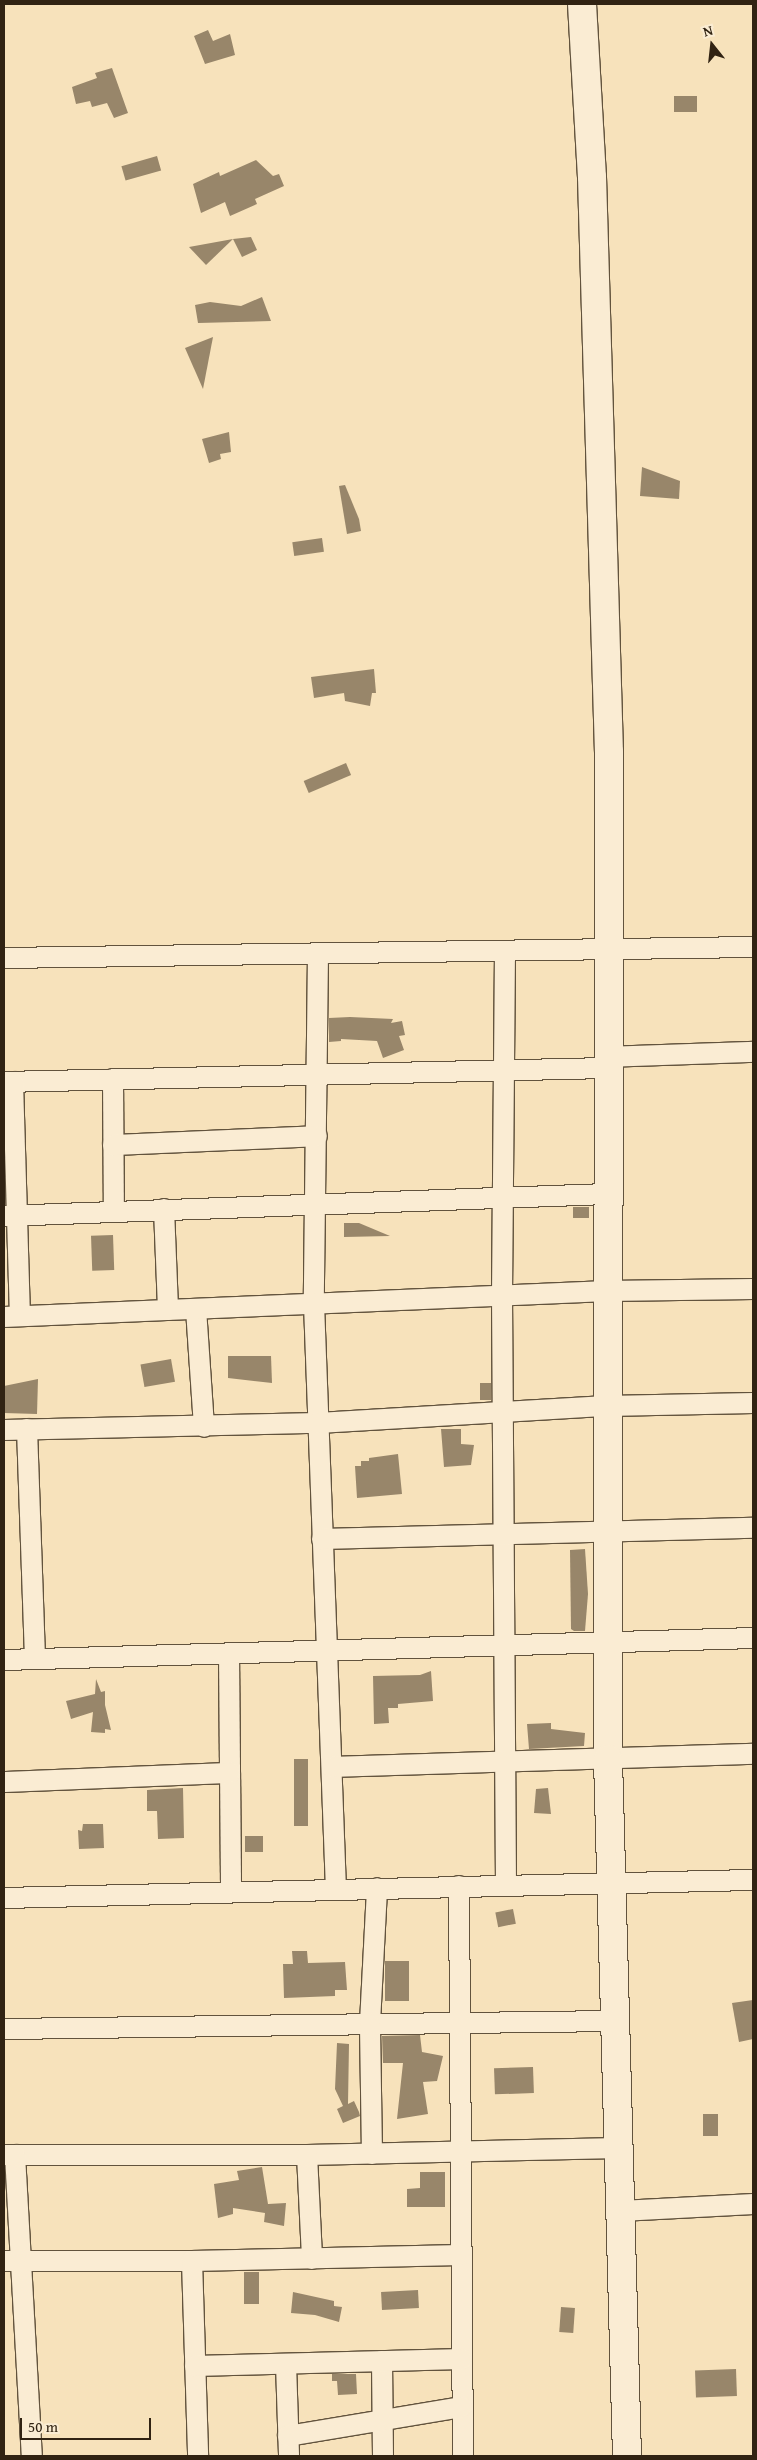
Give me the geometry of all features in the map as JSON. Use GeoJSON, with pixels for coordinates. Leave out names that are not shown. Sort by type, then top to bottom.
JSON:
{"type":"FeatureCollection","features":[{"type":"Feature","properties":{"kind":"street"},"geometry":{"type":"LineString","coordinates":[[582,4],[592,177],[609,752],[607,949],[608,1759],[627,2456]]}},
{"type":"Feature","properties":{"kind":"street"},"geometry":{"type":"LineString","coordinates":[[4,958],[753,947]]}},
{"type":"Feature","properties":{"kind":"street"},"geometry":{"type":"LineString","coordinates":[[505,951],[502,1296],[506,1885]]}},
{"type":"Feature","properties":{"kind":"street"},"geometry":{"type":"LineString","coordinates":[[318,954],[319,1073],[314,1205],[314,1304],[325,1649],[332,1767],[336,1889]]}},
{"type":"Feature","properties":{"kind":"street"},"geometry":{"type":"LineString","coordinates":[[753,1052],[504,1069],[8,1082],[12,1317],[607,1291],[753,1289]]}},
{"type":"Feature","properties":{"kind":"street"},"geometry":{"type":"LineString","coordinates":[[113,1079],[114,1211]]}},
{"type":"Feature","properties":{"kind":"street"},"geometry":{"type":"LineString","coordinates":[[113,1145],[317,1136]]}},
{"type":"Feature","properties":{"kind":"street"},"geometry":{"type":"LineString","coordinates":[[9,1216],[607,1194]]}},
{"type":"Feature","properties":{"kind":"street"},"geometry":{"type":"LineString","coordinates":[[164,1209],[168,1310]]}},
{"type":"Feature","properties":{"kind":"street"},"geometry":{"type":"LineString","coordinates":[[196,1309],[204,1426]]}},
{"type":"Feature","properties":{"kind":"street"},"geometry":{"type":"LineString","coordinates":[[4,1430],[318,1423],[503,1414],[607,1406],[753,1402]]}},
{"type":"Feature","properties":{"kind":"street"},"geometry":{"type":"LineString","coordinates":[[27,1430],[35,1659]]}},
{"type":"Feature","properties":{"kind":"street"},"geometry":{"type":"LineString","coordinates":[[322,1539],[753,1528]]}},
{"type":"Feature","properties":{"kind":"street"},"geometry":{"type":"LineString","coordinates":[[4,1660],[607,1640],[753,1638]]}},
{"type":"Feature","properties":{"kind":"street"},"geometry":{"type":"LineString","coordinates":[[229,1653],[231,1892]]}},
{"type":"Feature","properties":{"kind":"street"},"geometry":{"type":"LineString","coordinates":[[332,1767],[753,1754]]}},
{"type":"Feature","properties":{"kind":"street"},"geometry":{"type":"LineString","coordinates":[[4,1782],[230,1773]]}},
{"type":"Feature","properties":{"kind":"street"},"geometry":{"type":"LineString","coordinates":[[4,1898],[753,1880]]}},
{"type":"Feature","properties":{"kind":"street"},"geometry":{"type":"LineString","coordinates":[[459,1886],[463,2456]]}},
{"type":"Feature","properties":{"kind":"street"},"geometry":{"type":"LineString","coordinates":[[372,2154],[370,2023],[377,1888]]}},
{"type":"Feature","properties":{"kind":"street"},"geometry":{"type":"LineString","coordinates":[[4,2029],[614,2021]]}},
{"type":"Feature","properties":{"kind":"street"},"geometry":{"type":"LineString","coordinates":[[32,2456],[12,2261],[9,2155],[307,2155],[618,2148]]}},
{"type":"Feature","properties":{"kind":"street"},"geometry":{"type":"LineString","coordinates":[[307,2155],[312,2259]]}},
{"type":"Feature","properties":{"kind":"street"},"geometry":{"type":"LineString","coordinates":[[621,2211],[753,2204]]}},
{"type":"Feature","properties":{"kind":"street"},"geometry":{"type":"LineString","coordinates":[[12,2261],[192,2262],[461,2254]]}},
{"type":"Feature","properties":{"kind":"street"},"geometry":{"type":"LineString","coordinates":[[192,2262],[198,2456]]}},
{"type":"Feature","properties":{"kind":"street"},"geometry":{"type":"LineString","coordinates":[[195,2366],[462,2359]]}},
{"type":"Feature","properties":{"kind":"street"},"geometry":{"type":"LineString","coordinates":[[382,2361],[383,2456]]}},
{"type":"Feature","properties":{"kind":"street"},"geometry":{"type":"LineString","coordinates":[[286,2364],[289,2456]]}},
{"type":"Feature","properties":{"kind":"street"},"geometry":{"type":"LineString","coordinates":[[288,2436],[462,2406]]}},
{"type":"Feature","properties":{"kind":"building"},"geometry":{"type":"Polygon","coordinates":[[[208,30],[213,41],[230,34],[235,55],[205,64],[194,36],[208,30]]]}},
{"type":"Feature","properties":{"kind":"building"},"geometry":{"type":"Polygon","coordinates":[[[112,68],[128,113],[114,118],[107,103],[92,107],[90,101],[76,104],[72,87],[97,78],[95,73],[112,68]]]}},
{"type":"Feature","properties":{"kind":"building"},"geometry":{"type":"Polygon","coordinates":[[[674,96],[697,96],[697,112],[674,112],[674,96]]]}},
{"type":"Feature","properties":{"kind":"building"},"geometry":{"type":"Polygon","coordinates":[[[157,156],[161,170],[126,181],[121,166],[157,156]]]}},
{"type":"Feature","properties":{"kind":"building"},"geometry":{"type":"Polygon","coordinates":[[[256,160],[273,176],[279,174],[284,186],[255,199],[257,204],[230,216],[225,202],[201,213],[193,184],[219,172],[220,176],[256,160]]]}},
{"type":"Feature","properties":{"kind":"building"},"geometry":{"type":"Polygon","coordinates":[[[251,237],[257,250],[242,257],[233,239],[251,237]]]}},
{"type":"Feature","properties":{"kind":"building"},"geometry":{"type":"Polygon","coordinates":[[[233,239],[206,265],[189,247],[233,239]]]}},
{"type":"Feature","properties":{"kind":"building"},"geometry":{"type":"Polygon","coordinates":[[[262,297],[271,321],[198,323],[195,305],[210,302],[241,306],[262,297]]]}},
{"type":"Feature","properties":{"kind":"building"},"geometry":{"type":"Polygon","coordinates":[[[213,337],[203,389],[185,348],[213,337]]]}},
{"type":"Feature","properties":{"kind":"building"},"geometry":{"type":"Polygon","coordinates":[[[229,432],[231,452],[220,454],[221,459],[209,463],[202,439],[229,432]]]}},
{"type":"Feature","properties":{"kind":"building"},"geometry":{"type":"Polygon","coordinates":[[[642,467],[680,481],[679,499],[640,496],[642,467]]]}},
{"type":"Feature","properties":{"kind":"building"},"geometry":{"type":"Polygon","coordinates":[[[345,485],[359,519],[361,531],[347,534],[339,486],[345,485]]]}},
{"type":"Feature","properties":{"kind":"building"},"geometry":{"type":"Polygon","coordinates":[[[322,538],[324,552],[294,556],[292,542],[322,538]]]}},
{"type":"Feature","properties":{"kind":"building"},"geometry":{"type":"Polygon","coordinates":[[[374,669],[376,693],[372,693],[370,706],[345,701],[344,693],[314,698],[311,677],[374,669]]]}},
{"type":"Feature","properties":{"kind":"building"},"geometry":{"type":"Polygon","coordinates":[[[346,763],[351,775],[309,793],[304,781],[346,763]]]}},
{"type":"Feature","properties":{"kind":"building"},"geometry":{"type":"Polygon","coordinates":[[[329,1018],[393,1019],[391,1023],[402,1021],[405,1035],[399,1036],[404,1050],[383,1058],[377,1041],[341,1039],[341,1041],[329,1042],[329,1018]]]}},
{"type":"Feature","properties":{"kind":"building"},"geometry":{"type":"Polygon","coordinates":[[[573,1207],[589,1207],[589,1218],[573,1218],[573,1207]]]}},
{"type":"Feature","properties":{"kind":"building"},"geometry":{"type":"Polygon","coordinates":[[[344,1223],[359,1223],[390,1236],[344,1237],[344,1223]]]}},
{"type":"Feature","properties":{"kind":"building"},"geometry":{"type":"Polygon","coordinates":[[[113,1235],[114,1270],[92,1271],[91,1236],[113,1235]]]}},
{"type":"Feature","properties":{"kind":"building"},"geometry":{"type":"Polygon","coordinates":[[[228,1356],[271,1356],[272,1383],[228,1378],[228,1356]]]}},
{"type":"Feature","properties":{"kind":"building"},"geometry":{"type":"Polygon","coordinates":[[[171,1359],[175,1382],[144,1387],[140,1364],[171,1359]]]}},
{"type":"Feature","properties":{"kind":"building"},"geometry":{"type":"Polygon","coordinates":[[[38,1379],[37,1414],[4,1413],[4,1386],[38,1379]]]}},
{"type":"Feature","properties":{"kind":"building"},"geometry":{"type":"Polygon","coordinates":[[[480,1383],[491,1383],[491,1400],[480,1400],[480,1383]]]}},
{"type":"Feature","properties":{"kind":"building"},"geometry":{"type":"Polygon","coordinates":[[[441,1429],[461,1429],[461,1444],[474,1445],[471,1465],[444,1467],[441,1429]]]}},
{"type":"Feature","properties":{"kind":"building"},"geometry":{"type":"Polygon","coordinates":[[[398,1454],[402,1494],[357,1498],[355,1466],[361,1466],[361,1461],[369,1461],[369,1458],[398,1454]]]}},
{"type":"Feature","properties":{"kind":"building"},"geometry":{"type":"Polygon","coordinates":[[[585,1549],[588,1594],[585,1631],[574,1631],[571,1629],[570,1550],[585,1549]]]}},
{"type":"Feature","properties":{"kind":"building"},"geometry":{"type":"Polygon","coordinates":[[[431,1671],[433,1701],[398,1704],[398,1708],[388,1708],[389,1723],[374,1724],[373,1676],[420,1675],[431,1671]]]}},
{"type":"Feature","properties":{"kind":"building"},"geometry":{"type":"Polygon","coordinates":[[[96,1679],[101,1692],[105,1691],[105,1705],[111,1730],[105,1729],[105,1733],[91,1732],[93,1712],[71,1719],[66,1701],[95,1694],[96,1679]]]}},
{"type":"Feature","properties":{"kind":"building"},"geometry":{"type":"Polygon","coordinates":[[[551,1723],[551,1729],[585,1733],[584,1746],[529,1749],[527,1724],[551,1723]]]}},
{"type":"Feature","properties":{"kind":"building"},"geometry":{"type":"Polygon","coordinates":[[[294,1759],[308,1759],[308,1826],[294,1826],[294,1759]]]}},
{"type":"Feature","properties":{"kind":"building"},"geometry":{"type":"Polygon","coordinates":[[[183,1788],[184,1838],[158,1839],[157,1811],[147,1811],[147,1790],[183,1788]]]}},
{"type":"Feature","properties":{"kind":"building"},"geometry":{"type":"Polygon","coordinates":[[[548,1788],[551,1814],[534,1813],[536,1789],[548,1788]]]}},
{"type":"Feature","properties":{"kind":"building"},"geometry":{"type":"Polygon","coordinates":[[[83,1824],[103,1824],[104,1848],[79,1849],[78,1830],[82,1831],[83,1824]]]}},
{"type":"Feature","properties":{"kind":"building"},"geometry":{"type":"Polygon","coordinates":[[[245,1836],[263,1836],[263,1852],[245,1852],[245,1836]]]}},
{"type":"Feature","properties":{"kind":"building"},"geometry":{"type":"Polygon","coordinates":[[[513,1909],[516,1924],[498,1927],[495,1912],[513,1909]]]}},
{"type":"Feature","properties":{"kind":"building"},"geometry":{"type":"Polygon","coordinates":[[[292,1951],[307,1951],[308,1963],[345,1962],[347,1990],[335,1990],[335,1996],[284,1998],[283,1964],[293,1964],[292,1951]]]}},
{"type":"Feature","properties":{"kind":"building"},"geometry":{"type":"Polygon","coordinates":[[[385,1961],[409,1961],[409,2001],[385,2001],[385,1961]]]}},
{"type":"Feature","properties":{"kind":"building"},"geometry":{"type":"Polygon","coordinates":[[[753,2000],[753,2039],[739,2042],[732,2003],[753,2000]]]}},
{"type":"Feature","properties":{"kind":"building"},"geometry":{"type":"Polygon","coordinates":[[[420,2035],[422,2052],[443,2056],[437,2081],[423,2082],[428,2114],[397,2119],[403,2063],[383,2063],[382,2036],[420,2035]]]}},
{"type":"Feature","properties":{"kind":"building"},"geometry":{"type":"Polygon","coordinates":[[[337,2043],[349,2044],[348,2104],[354,2101],[360,2116],[343,2123],[337,2109],[343,2106],[335,2089],[337,2043]]]}},
{"type":"Feature","properties":{"kind":"building"},"geometry":{"type":"Polygon","coordinates":[[[533,2067],[534,2093],[495,2094],[494,2068],[533,2067]]]}},
{"type":"Feature","properties":{"kind":"building"},"geometry":{"type":"Polygon","coordinates":[[[703,2114],[718,2114],[718,2136],[703,2136],[703,2114]]]}},
{"type":"Feature","properties":{"kind":"building"},"geometry":{"type":"Polygon","coordinates":[[[262,2167],[268,2204],[286,2203],[284,2226],[264,2222],[265,2213],[233,2208],[233,2214],[218,2218],[214,2184],[239,2180],[237,2171],[262,2167]]]}},
{"type":"Feature","properties":{"kind":"building"},"geometry":{"type":"Polygon","coordinates":[[[420,2172],[445,2172],[445,2207],[407,2207],[407,2189],[420,2188],[420,2172]]]}},
{"type":"Feature","properties":{"kind":"building"},"geometry":{"type":"Polygon","coordinates":[[[244,2272],[259,2272],[259,2304],[244,2304],[244,2272]]]}},
{"type":"Feature","properties":{"kind":"building"},"geometry":{"type":"Polygon","coordinates":[[[418,2290],[419,2308],[382,2310],[381,2292],[418,2290]]]}},
{"type":"Feature","properties":{"kind":"building"},"geometry":{"type":"Polygon","coordinates":[[[293,2292],[334,2301],[334,2306],[342,2307],[339,2322],[315,2315],[291,2313],[293,2292]]]}},
{"type":"Feature","properties":{"kind":"building"},"geometry":{"type":"Polygon","coordinates":[[[561,2307],[575,2308],[573,2333],[559,2332],[561,2307]]]}},
{"type":"Feature","properties":{"kind":"building"},"geometry":{"type":"Polygon","coordinates":[[[736,2369],[737,2396],[696,2397],[695,2370],[736,2369]]]}},
{"type":"Feature","properties":{"kind":"building"},"geometry":{"type":"Polygon","coordinates":[[[332,2374],[356,2374],[357,2394],[338,2395],[337,2381],[332,2381],[332,2374]]]}}]}
